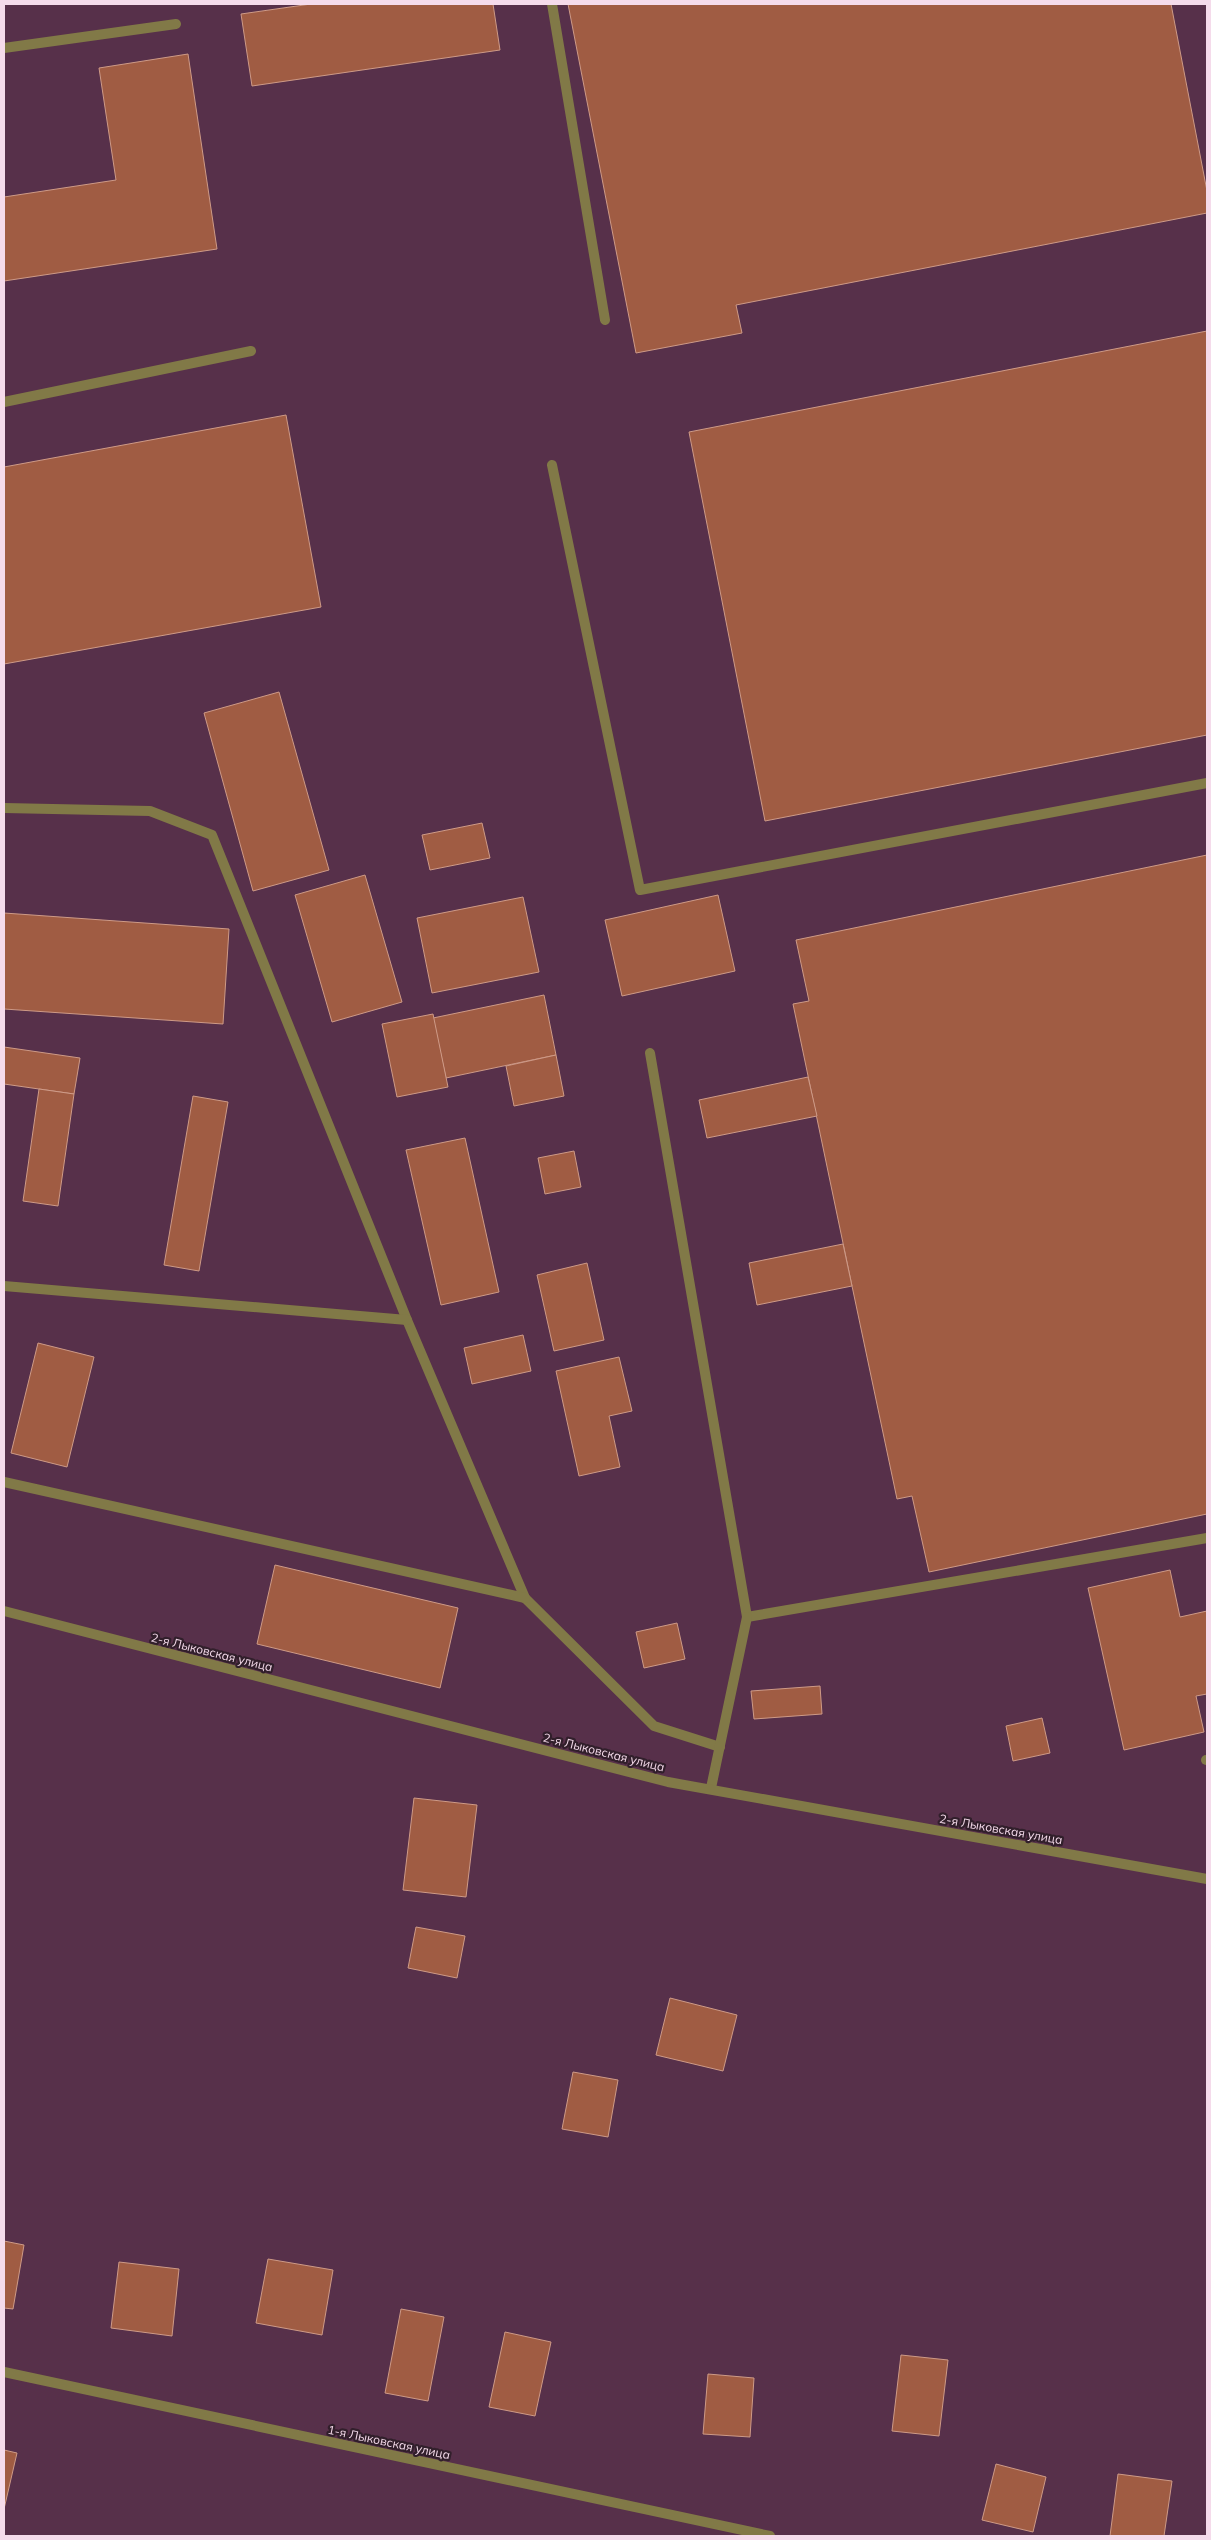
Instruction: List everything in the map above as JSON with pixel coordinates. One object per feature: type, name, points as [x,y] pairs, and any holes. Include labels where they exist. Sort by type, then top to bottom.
[{"type":"street","points":[[552,4],[605,320]]},
{"type":"street","points":[[4,48],[176,24]]},
{"type":"street","points":[[4,402],[251,351]]},
{"type":"street","points":[[552,465],[640,890],[1207,783]]},
{"type":"street","points":[[4,808],[150,811],[212,834],[407,1320],[525,1598],[654,1726],[720,1747]]},
{"type":"street","points":[[650,1053],[748,1617],[711,1788]]},
{"type":"street","points":[[4,1286],[407,1320]]},
{"type":"street","points":[[4,1482],[525,1598]]},
{"type":"street","points":[[748,1617],[1207,1538]]},
{"type":"street","name":"2-я Лыковская улица","points":[[4,1611],[668,1782],[711,1788],[1207,1879]]},
{"type":"street","name":"1-я Лыковская улица","points":[[4,2372],[770,2536]]},
{"type":"building","points":[[311,4],[493,4],[500,50],[252,86],[241,14]]},
{"type":"building","points":[[568,4],[1171,4],[1207,191],[1207,213],[736,305],[742,333],[636,353]]},
{"type":"building","points":[[188,54],[217,249],[4,281],[4,197],[116,180],[99,68]]},
{"type":"building","points":[[1207,331],[1207,735],[765,821],[689,432]]},
{"type":"building","points":[[286,415],[321,607],[4,664],[4,467]]},
{"type":"building","points":[[279,692],[329,870],[253,891],[204,713]]},
{"type":"building","points":[[482,823],[490,858],[430,870],[422,835]]},
{"type":"building","points":[[1207,855],[1207,1514],[929,1572],[912,1496],[897,1499],[852,1286],[793,1004],[809,1001],[796,940]]},
{"type":"building","points":[[365,875],[402,1002],[332,1022],[295,895]]},
{"type":"building","points":[[718,895],[735,971],[622,996],[605,920]]},
{"type":"building","points":[[523,897],[539,972],[432,993],[417,918]]},
{"type":"building","points":[[4,913],[229,929],[223,1024],[4,1009]]},
{"type":"building","points":[[544,995],[556,1055],[446,1078],[433,1018]]},
{"type":"building","points":[[433,1014],[448,1087],[397,1097],[382,1024]]},
{"type":"building","points":[[4,1047],[80,1058],[74,1094],[4,1084]]},
{"type":"building","points":[[556,1055],[564,1096],[514,1106],[506,1066]]},
{"type":"building","points":[[808,1077],[817,1116],[707,1138],[699,1100]]},
{"type":"building","points":[[39,1089],[74,1094],[58,1206],[23,1201]]},
{"type":"building","points":[[193,1096],[228,1102],[199,1271],[164,1265]]},
{"type":"building","points":[[465,1138],[499,1292],[441,1305],[406,1150]]},
{"type":"building","points":[[574,1151],[581,1187],[545,1194],[538,1158]]},
{"type":"building","points":[[843,1244],[852,1286],[757,1305],[749,1263]]},
{"type":"building","points":[[587,1263],[604,1340],[554,1351],[537,1275]]},
{"type":"building","points":[[523,1335],[531,1371],[472,1384],[464,1348]]},
{"type":"building","points":[[38,1343],[94,1357],[67,1467],[11,1453]]},
{"type":"building","points":[[619,1357],[632,1411],[609,1416],[620,1467],[579,1476],[556,1371]]},
{"type":"building","points":[[275,1565],[458,1608],[440,1688],[257,1644]]},
{"type":"building","points":[[1170,1570],[1180,1617],[1207,1611],[1207,1694],[1196,1696],[1204,1732],[1124,1750],[1088,1588]]},
{"type":"building","points":[[677,1623],[685,1659],[644,1668],[636,1632]]},
{"type":"building","points":[[820,1686],[822,1714],[754,1719],[751,1691]]},
{"type":"building","points":[[1042,1718],[1050,1753],[1013,1761],[1006,1726]]},
{"type":"building","points":[[414,1798],[477,1805],[466,1897],[403,1890]]},
{"type":"building","points":[[416,1927],[465,1936],[457,1978],[408,1968]]},
{"type":"building","points":[[670,1998],[737,2015],[723,2071],[656,2055]]},
{"type":"building","points":[[573,2072],[618,2080],[608,2137],[562,2129]]},
{"type":"building","points":[[4,2241],[24,2245],[13,2309],[4,2308]]},
{"type":"building","points":[[268,2259],[333,2270],[322,2335],[256,2323]]},
{"type":"building","points":[[119,2262],[179,2269],[172,2336],[111,2328]]},
{"type":"building","points":[[401,2309],[444,2317],[428,2401],[385,2393]]},
{"type":"building","points":[[505,2332],[551,2342],[535,2416],[489,2407]]},
{"type":"building","points":[[901,2355],[948,2360],[939,2436],[892,2431]]},
{"type":"building","points":[[708,2374],[754,2378],[750,2437],[703,2434]]},
{"type":"building","points":[[4,2450],[17,2453],[4,2509]]},
{"type":"building","points":[[996,2464],[1046,2477],[1033,2532],[982,2520]]},
{"type":"building","points":[[1118,2474],[1172,2481],[1164,2536],[1110,2536]]}]
